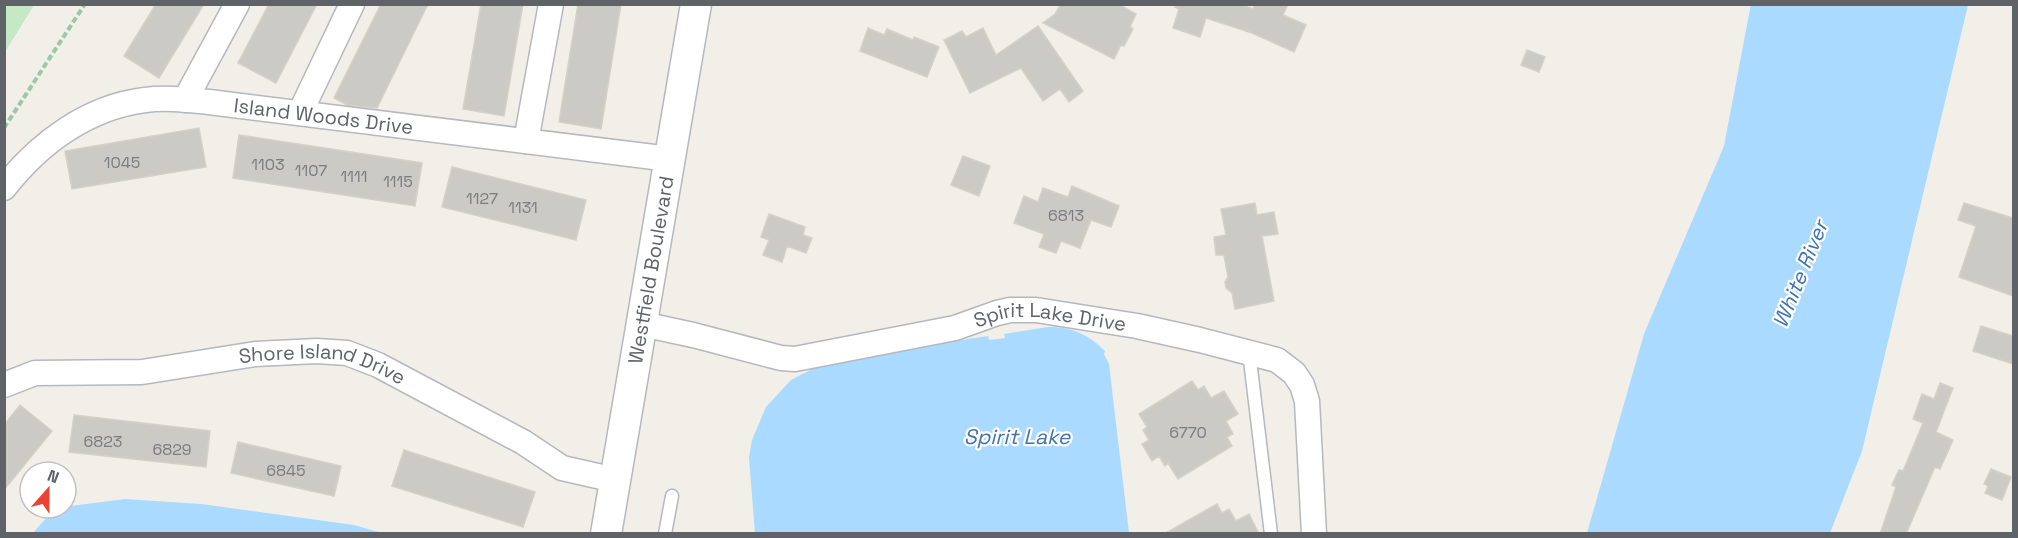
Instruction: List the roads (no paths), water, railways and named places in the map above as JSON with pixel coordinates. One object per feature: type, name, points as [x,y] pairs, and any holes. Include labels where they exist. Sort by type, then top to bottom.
[{"type":"street","points":[[185,100],[237,4]]},
{"type":"street","points":[[300,113],[352,4]]},
{"type":"street","points":[[526,141],[551,4]]},
{"type":"street","name":"Westfield Boulevard","points":[[606,534],[696,4]]},
{"type":"street","name":"Island Woods Drive","points":[[4,188],[35,154],[70,127],[94,114],[147,99],[185,100],[300,113],[670,159]]},
{"type":"street","name":"Spirit Lake Drive","points":[[642,324],[781,358],[795,358],[955,328],[997,313],[1025,309],[1137,326],[1277,360],[1286,365],[1294,374],[1304,390],[1309,411],[1314,534]]},
{"type":"street","name":"Shore Island Drive","points":[[7,377],[35,373],[142,372],[255,354],[317,351],[347,353],[378,365],[523,442],[562,468],[615,480]]},
{"type":"lane","points":[[1249,352],[1271,534]]},
{"type":"lane","points":[[665,534],[672,496]]},
{"type":"water","name":"White River","points":[[1751,4],[1968,5],[1862,451],[1830,533],[1587,533],[1644,334],[1724,146]]},
{"type":"water","name":"Spirit Lake","points":[[1048,327],[1065,328],[1079,333],[1105,351],[1104,354],[1109,364],[1129,533],[755,534],[749,457],[752,440],[766,407],[791,380],[816,367],[928,345],[988,336],[989,340],[1005,338],[1004,334]]},
{"type":"water","points":[[125,499],[201,504],[354,525],[382,533],[33,533],[44,520],[78,520],[78,505]]}]
